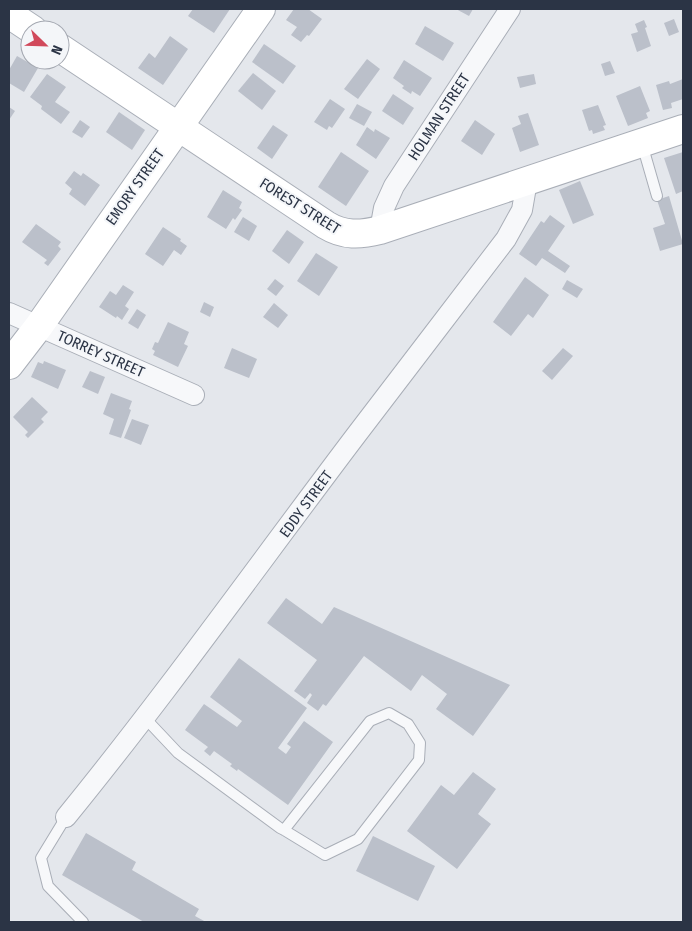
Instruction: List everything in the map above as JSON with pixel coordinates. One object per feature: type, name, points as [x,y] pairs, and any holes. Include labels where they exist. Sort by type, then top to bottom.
[{"type":"main road","name":"EMORY STREET","points":[[9,364],[39,326],[261,9]]},
{"type":"main road","points":[[9,14],[20,21]]},
{"type":"main road","name":"FOREST STREET","points":[[70,55],[331,228],[351,234],[380,230],[683,129]]},
{"type":"street","name":"HOLMAN STREET","points":[[380,230],[384,208],[394,186],[510,9]]},
{"type":"street","name":"EDDY STREET","points":[[66,817],[145,718],[245,587],[356,435],[506,239],[522,210],[527,181]]},
{"type":"street","name":"TORREY STREET","points":[[9,313],[194,396]]},
{"type":"lane","points":[[641,143],[657,196]]},
{"type":"lane","points":[[145,718],[178,753],[284,830],[325,856],[358,839],[419,760],[420,743],[408,724],[389,713],[370,721],[284,830]]},
{"type":"lane","points":[[66,817],[41,858],[48,886],[83,922]]},
{"type":"building","points":[[193,9],[230,9],[214,33],[188,16]]},
{"type":"building","points":[[294,9],[308,9],[322,19],[309,36],[307,35],[301,42],[291,35],[297,27],[286,20]]},
{"type":"building","points":[[456,9],[473,9],[469,16]]},
{"type":"building","points":[[674,19],[679,32],[669,36],[664,23]]},
{"type":"building","points":[[644,20],[651,46],[637,52],[631,34],[638,32],[635,24]]},
{"type":"building","points":[[425,26],[454,43],[443,61],[415,44]]},
{"type":"building","points":[[170,36],[188,49],[163,85],[138,68],[149,53],[155,58]]},
{"type":"building","points":[[264,44],[296,66],[283,84],[252,62]]},
{"type":"building","points":[[17,56],[20,58],[20,70],[37,70],[24,92],[9,83],[9,70]]},
{"type":"building","points":[[367,59],[380,69],[358,99],[344,89]]},
{"type":"building","points":[[404,60],[432,78],[420,96],[412,91],[411,94],[402,88],[404,86],[393,78]]},
{"type":"building","points":[[610,61],[615,73],[605,76],[601,64]]},
{"type":"building","points":[[253,73],[276,91],[262,110],[238,91]]},
{"type":"building","points":[[47,74],[66,87],[55,102],[70,112],[61,124],[41,109],[42,106],[30,97]]},
{"type":"building","points":[[534,74],[536,84],[520,88],[517,77]]},
{"type":"building","points":[[683,79],[683,99],[671,103],[672,108],[663,110],[656,85],[669,81],[670,84]]},
{"type":"building","points":[[640,86],[650,111],[646,113],[648,118],[628,126],[616,96]]},
{"type":"building","points":[[393,94],[414,108],[403,125],[382,111]]},
{"type":"building","points":[[330,99],[345,109],[332,128],[329,126],[327,130],[314,122]]},
{"type":"building","points":[[357,104],[372,112],[364,126],[349,118]]},
{"type":"building","points":[[598,105],[606,125],[603,126],[605,130],[593,134],[592,130],[589,131],[582,110]]},
{"type":"building","points":[[9,107],[15,111],[9,120]]},
{"type":"building","points":[[119,112],[145,130],[132,150],[106,132]]},
{"type":"building","points":[[528,113],[539,145],[520,152],[512,128],[521,124],[518,116]]},
{"type":"building","points":[[80,120],[90,127],[82,138],[72,132]]},
{"type":"building","points":[[475,120],[495,134],[482,155],[461,141]]},
{"type":"building","points":[[273,125],[288,135],[272,159],[257,148]]},
{"type":"building","points":[[367,127],[374,132],[375,129],[390,138],[376,159],[356,145]]},
{"type":"building","points":[[341,152],[369,171],[346,206],[318,187]]},
{"type":"building","points":[[683,152],[683,191],[676,194],[664,158]]},
{"type":"building","points":[[74,171],[81,176],[83,173],[100,185],[85,206],[69,194],[72,189],[65,183]]},
{"type":"building","points":[[580,181],[594,215],[573,224],[559,190]]},
{"type":"building","points":[[223,190],[242,202],[239,208],[242,210],[235,220],[233,218],[226,229],[207,217]]},
{"type":"building","points":[[669,196],[683,244],[660,251],[653,228],[665,224],[657,200]]},
{"type":"building","points":[[550,215],[565,226],[548,251],[570,266],[565,273],[542,258],[536,266],[519,254],[541,221],[544,223]]},
{"type":"building","points":[[243,217],[257,226],[249,241],[234,232]]},
{"type":"building","points":[[36,224],[61,242],[58,246],[61,249],[48,266],[44,263],[47,260],[22,242]]},
{"type":"building","points":[[163,227],[181,239],[180,241],[187,246],[181,255],[174,250],[163,266],[145,254]]},
{"type":"building","points":[[287,230],[304,242],[289,264],[272,251]]},
{"type":"building","points":[[316,253],[338,267],[319,296],[297,281]]},
{"type":"building","points":[[525,277],[549,295],[533,318],[528,314],[511,336],[493,322]]},
{"type":"building","points":[[275,279],[284,286],[276,296],[267,289]]},
{"type":"building","points":[[567,280],[583,289],[577,298],[562,289]]},
{"type":"building","points":[[123,285],[134,292],[125,306],[129,309],[122,320],[99,307],[110,291],[116,295]]},
{"type":"building","points":[[204,302],[214,307],[210,317],[200,312]]},
{"type":"building","points":[[274,303],[288,315],[278,328],[263,317]]},
{"type":"building","points":[[137,309],[146,315],[138,329],[128,323]]},
{"type":"building","points":[[168,322],[189,332],[184,344],[188,346],[178,367],[153,355],[155,351],[152,349],[155,342],[158,343]]},
{"type":"building","points":[[232,348],[257,359],[249,378],[224,368]]},
{"type":"building","points":[[563,348],[573,356],[552,380],[542,371]]},
{"type":"building","points":[[44,361],[66,370],[58,389],[31,377],[38,362],[43,364]]},
{"type":"building","points":[[90,371],[105,377],[98,394],[82,387]]},
{"type":"building","points":[[111,393],[132,401],[129,409],[131,410],[121,438],[109,434],[114,419],[103,414]]},
{"type":"building","points":[[32,397],[48,412],[41,419],[44,422],[28,438],[25,435],[28,432],[13,417]]},
{"type":"building","points":[[132,419],[149,425],[141,445],[124,438]]},
{"type":"building","points":[[286,598],[322,624],[334,607],[510,685],[473,736],[436,709],[447,694],[422,675],[411,691],[364,656],[326,706],[323,704],[318,711],[307,703],[312,695],[310,693],[305,699],[294,691],[317,660],[267,623]]},
{"type":"building","points":[[239,658],[307,708],[278,748],[286,754],[291,747],[287,744],[304,721],[333,742],[288,805],[238,769],[237,771],[230,766],[232,764],[214,751],[210,756],[204,751],[208,747],[185,730],[204,704],[237,727],[242,721],[210,697]]},
{"type":"building","points":[[473,772],[496,789],[478,814],[491,824],[457,869],[407,831],[441,785],[454,795]]},
{"type":"building","points":[[86,833],[136,862],[132,870],[199,909],[195,916],[206,922],[144,922],[62,875]]},
{"type":"building","points":[[373,836],[435,866],[418,901],[356,871]]}]
